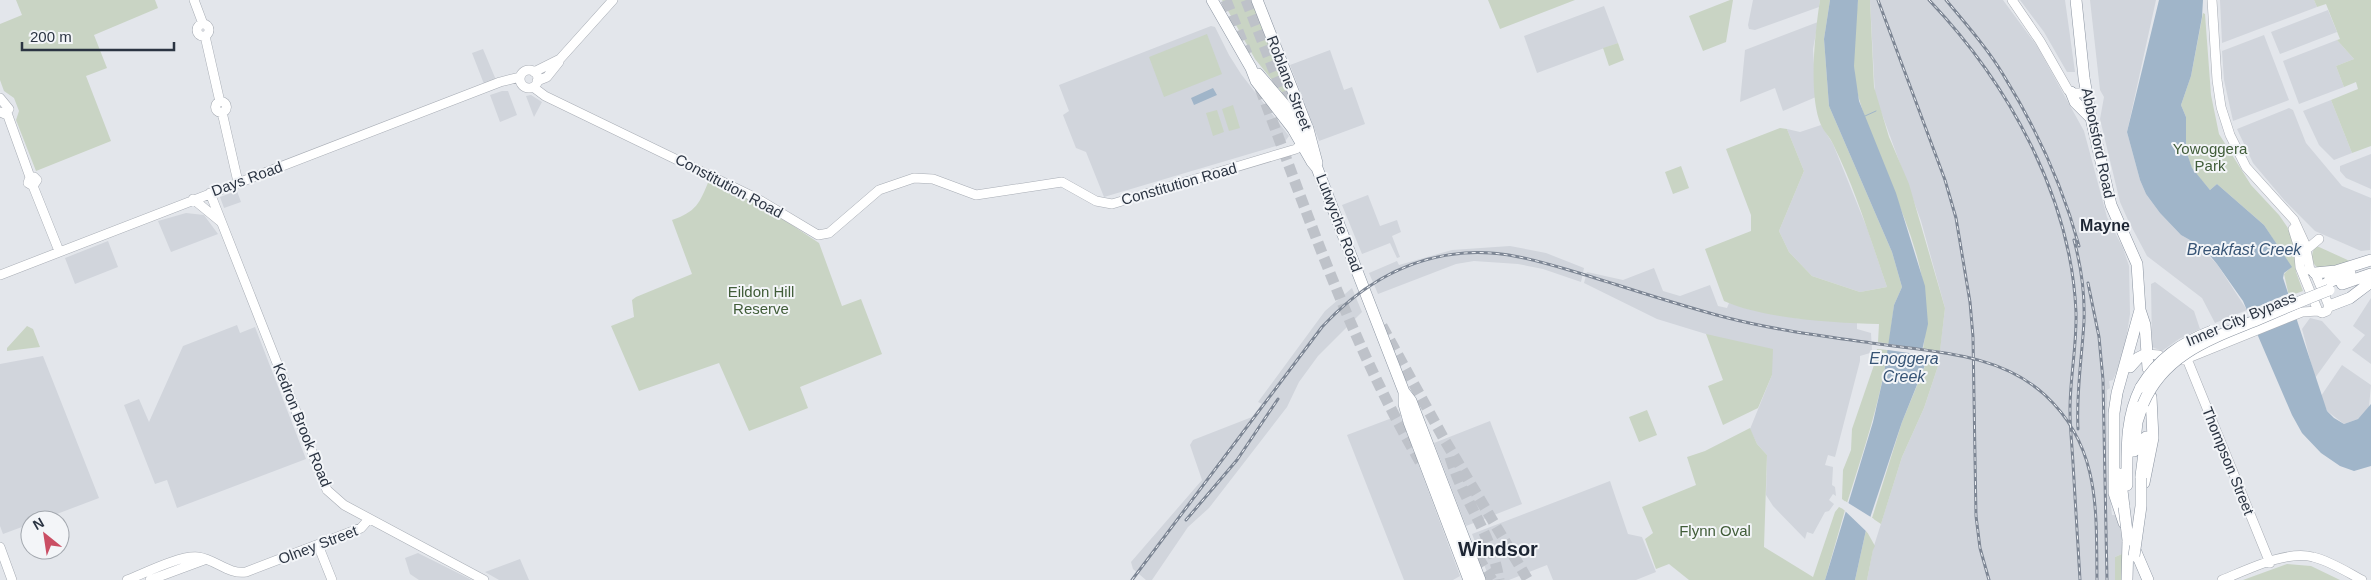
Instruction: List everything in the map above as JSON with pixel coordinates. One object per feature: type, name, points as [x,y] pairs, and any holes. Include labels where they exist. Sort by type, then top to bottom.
[{"type":"highway","name":"Lutwyche Road","points":[[1212,0],[1251,68],[1256,81],[1306,140]]},
{"type":"highway","name":"Roblane Street","points":[[1257,0],[1306,140]]},
{"type":"highway","name":"Abbotsford Road","points":[[2076,0],[2090,118],[2111,205],[2138,264],[2140,310],[2145,325],[2145,335],[2141,342],[2145,365]]},
{"type":"highway","name":"Lutwyche Road","points":[[1251,68],[1263,77],[1301,124],[1312,162],[1318,168],[1404,392],[1411,401],[1480,580]]},
{"type":"highway","points":[[2071,92],[2075,102],[2090,118]]},
{"type":"highway","points":[[2309,272],[2336,271],[2371,260]]},
{"type":"highway","name":"Inner City Bypass","points":[[2134,580],[2139,483],[2134,439],[2147,403],[2149,390],[2162,372],[2191,349],[2371,267]]},
{"type":"highway","name":"Inner City Bypass","points":[[2126,512],[2127,429],[2132,406],[2141,387],[2157,365],[2184,343],[2328,286],[2371,274]]},
{"type":"highway","points":[[2329,306],[2350,298],[2371,282]]},
{"type":"highway","name":"Abbotsford Road","points":[[2140,310],[2115,403],[2114,485],[2118,509],[2148,580]]},
{"type":"highway","points":[[2127,580],[2128,542],[2120,471],[2120,416],[2136,347],[2133,336]]},
{"type":"highway","points":[[2130,367],[2145,365]]},
{"type":"highway","name":"Lutwyche Road","points":[[1404,392],[1404,404],[1409,422],[1469,580]]},
{"type":"highway","points":[[2139,483],[2153,438],[2147,403]]},
{"type":"highway","points":[[2141,546],[2156,580]]},
{"type":"street","points":[[194,0],[203,24],[209,29],[209,33],[205,36],[220,102],[215,107],[217,111],[222,112],[238,182]]},
{"type":"street","points":[[535,81],[526,71],[520,80],[527,88],[535,81],[542,80],[551,73],[560,59],[613,0]]},
{"type":"street","points":[[2012,0],[2071,92],[2086,93]]},
{"type":"street","points":[[2212,0],[2217,80],[2226,124],[2246,167],[2294,220],[2306,250],[2313,301],[2318,311]]},
{"type":"street","name":"Days Road","points":[[0,275],[210,192],[494,86],[520,80]]},
{"type":"street","name":"Constitution Road","points":[[535,81],[554,99],[756,198],[818,235],[828,233],[879,190],[914,178],[933,178],[976,195],[1062,182],[1096,201],[1112,204],[1272,157],[1306,140]]},
{"type":"street","points":[[2,107],[59,251]]},
{"type":"street","name":"Kedron Brook Road","points":[[210,192],[324,484],[340,502],[484,580]]},
{"type":"street","points":[[193,199],[223,224]]},
{"type":"street","points":[[2274,200],[2292,228],[2298,245],[2300,267],[2309,272],[2329,306],[2329,309],[2323,313],[2318,311],[2302,312]]},
{"type":"street","points":[[2306,250],[2319,239]]},
{"type":"street","points":[[2302,312],[2313,301]]},
{"type":"street","name":"Thompson Street","points":[[2270,563],[2185,360],[2302,312]]},
{"type":"street","points":[[2145,365],[2159,355]]},
{"type":"street","name":"Olney Street","points":[[207,559],[236,572],[244,573],[361,528],[369,519]]},
{"type":"street","points":[[318,545],[332,580]]},
{"type":"street","points":[[0,547],[12,580]]},
{"type":"street","points":[[2222,580],[2290,556],[2310,556],[2362,580]]},
{"type":"street","points":[[127,580],[190,558],[207,559]]},
{"type":"street","points":[[150,580],[207,559]]},
{"type":"shaded area","points":[[1753,0],[1820,0],[1819,7],[1755,30],[1749,29],[1748,25]]},
{"type":"shaded area","points":[[1870,0],[2003,0],[2037,46],[2084,131],[2107,217],[2123,248],[2129,266],[2130,314],[2125,346],[2113,380],[2109,381],[2110,388],[2107,390],[2108,480],[2112,515],[2116,515],[2122,540],[2122,554],[2115,557],[2115,580],[1867,580],[1873,549],[1902,457],[1924,408],[1938,366],[1945,308],[1921,221],[1875,95]]},
{"type":"shaded area","points":[[2020,0],[2065,0],[2075,72],[2067,72],[2044,32]]},
{"type":"shaded area","points":[[2090,0],[2156,0],[2127,132],[2140,180],[2146,194],[2160,213],[2181,235],[2197,244],[2217,264],[2247,310],[2215,323],[2202,298],[2147,256],[2128,220],[2120,202],[2100,119],[2104,97],[2100,90]]},
{"type":"shaded area","points":[[2220,0],[2314,0],[2317,7],[2222,43]]},
{"type":"shaded area","points":[[1604,6],[1618,43],[1537,73],[1524,36]]},
{"type":"shaded area","points":[[2328,10],[2337,32],[2280,54],[2271,32]]},
{"type":"shaded area","points":[[1818,22],[1813,49],[1816,97],[1783,111],[1775,88],[1740,102],[1745,50]]},
{"type":"shaded area","points":[[1211,26],[1215,27],[1241,74],[1289,136],[1283,144],[1104,197],[1086,152],[1076,148],[1063,115],[1069,111],[1059,85]]},
{"type":"shaded area","points":[[2264,35],[2289,100],[2233,121],[2224,80],[2222,51]]},
{"type":"shaded area","points":[[2337,40],[2354,59],[2336,66],[2344,87],[2299,104],[2283,61]]},
{"type":"shaded area","points":[[483,49],[496,80],[484,84],[472,53]]},
{"type":"shaded area","points":[[1330,50],[1344,90],[1352,87],[1365,124],[1319,141],[1290,65]]},
{"type":"shaded area","points":[[508,91],[517,115],[500,122],[490,95]]},
{"type":"shaded area","points":[[531,95],[542,102],[534,117],[526,96]]},
{"type":"shaded area","points":[[2331,100],[2352,153],[2334,160],[2319,145],[2303,111]]},
{"type":"shaded area","points":[[2289,108],[2293,110],[2306,143],[2342,186],[2371,198],[2370,250],[2361,251],[2315,231],[2285,201],[2253,163],[2237,129]]},
{"type":"shaded area","points":[[1821,125],[1833,144],[1867,228],[1887,287],[1860,292],[1812,276],[1789,252],[1779,231],[1804,171],[1787,129],[1800,132]]},
{"type":"shaded area","points":[[2371,154],[2371,189],[2346,178],[2340,171],[2340,166]]},
{"type":"shaded area","points":[[237,191],[241,202],[224,208],[220,197]]},
{"type":"shaded area","points":[[1368,195],[1380,226],[1397,220],[1401,232],[1392,236],[1400,257],[1397,258],[1390,243],[1362,254],[1342,205]]},
{"type":"shaded area","points":[[186,213],[204,215],[218,234],[171,252],[158,221]]},
{"type":"shaded area","points":[[108,241],[118,267],[75,284],[65,258]]},
{"type":"shaded area","points":[[1510,246],[1546,253],[1584,268],[1581,282],[1543,269],[1518,264],[1474,261],[1456,264],[1378,294],[1369,273],[1397,261],[1399,265],[1452,250]]},
{"type":"shaded area","points":[[1654,268],[1663,291],[1680,296],[1710,285],[1718,306],[1727,308],[1729,303],[1795,318],[1857,323],[1857,329],[1871,333],[1872,350],[1870,353],[1860,356],[1835,457],[1828,455],[1825,465],[1833,467],[1832,485],[1835,487],[1836,496],[1833,494],[1829,500],[1834,504],[1829,511],[1825,512],[1813,534],[1807,532],[1805,539],[1773,506],[1766,495],[1767,455],[1757,444],[1750,429],[1772,375],[1706,334],[1657,319],[1584,283],[1587,272],[1623,280]]},
{"type":"shaded area","points":[[2155,282],[2194,311],[2200,329],[2179,339],[2162,351],[2152,347],[2151,284]]},
{"type":"shaded area","points":[[1352,288],[1362,312],[1318,356],[1299,382],[1287,407],[1209,508],[1188,527],[1152,580],[1146,580],[1133,569],[1131,562],[1202,480],[1190,445],[1193,440],[1252,417],[1262,404],[1258,402],[1325,311]]},
{"type":"shaded area","points":[[2371,298],[2371,364],[2352,350],[2365,335],[2353,326]]},
{"type":"shaded area","points":[[2310,318],[2322,321],[2341,342],[2315,378],[2302,329]]},
{"type":"shaded area","points":[[237,325],[240,333],[255,327],[306,459],[177,508],[167,480],[155,484],[124,405],[139,399],[149,422],[183,346]]},
{"type":"shaded area","points":[[43,356],[99,498],[67,510],[20,510],[20,528],[3,534],[0,526],[0,364]]},
{"type":"shaded area","points":[[2342,365],[2371,385],[2369,407],[2358,419],[2344,424],[2327,411],[2321,396]]},
{"type":"shaded area","points":[[1400,415],[1460,576],[1453,580],[1404,580],[1347,435]]},
{"type":"shaded area","points":[[1490,421],[1522,504],[1466,526],[1434,443]]},
{"type":"shaded area","points":[[1610,481],[1628,534],[1642,537],[1656,572],[1636,580],[1553,580],[1547,565],[1509,580],[1490,580],[1472,534]]},
{"type":"shaded area","points":[[418,553],[472,580],[419,580],[410,574],[405,558]]},
{"type":"shaded area","points":[[520,559],[529,580],[499,580],[485,572]]},
{"type":"green space","points":[[16,0],[155,0],[158,8],[94,35],[107,68],[86,76],[111,141],[36,171],[16,120],[19,111],[14,98],[4,91],[0,80],[0,24],[22,15]]},
{"type":"green space","points":[[1222,0],[1255,0],[1294,107],[1255,59]]},
{"type":"green space","points":[[1488,0],[1575,0],[1500,29]]},
{"type":"green space","points":[[1733,0],[1726,42],[1703,51],[1689,16]]},
{"type":"green space","points":[[1820,0],[1830,0],[1824,39],[1829,106],[1892,252],[1902,287],[1894,305],[1889,344],[1878,342],[1879,324],[1842,323],[1779,316],[1740,307],[1724,301],[1705,249],[1751,231],[1751,215],[1726,149],[1780,128],[1787,129],[1804,171],[1779,231],[1789,252],[1812,276],[1860,292],[1887,287],[1848,178],[1832,141],[1821,125],[1817,112],[1814,63]]},
{"type":"green space","points":[[1858,0],[1870,0],[1874,87],[1889,137],[1909,184],[1945,308],[1940,351],[1923,349],[1926,316],[1923,284],[1916,253],[1870,133],[1857,90],[1854,51]]},
{"type":"green space","points":[[2314,0],[2371,0],[2371,146],[2352,153],[2331,100],[2358,89],[2356,82],[2344,87],[2336,66],[2354,59],[2337,40],[2340,39],[2326,4],[2317,7]]},
{"type":"green space","name":"Yowoggera Park","points":[[2203,13],[2205,14],[2211,95],[2219,134],[2251,185],[2279,215],[2290,231],[2294,243],[2296,272],[2303,291],[2289,296],[2284,274],[2291,267],[2264,225],[2217,184],[2210,190],[2192,169],[2186,150],[2186,117],[2181,105],[2191,76]]},
{"type":"green space","points":[[1207,34],[1222,74],[1164,97],[1149,57]]},
{"type":"green space","points":[[1618,43],[1624,60],[1609,66],[1603,48]]},
{"type":"green space","points":[[1233,105],[1240,128],[1229,131],[1222,109]]},
{"type":"green space","points":[[1217,110],[1224,132],[1213,136],[1206,113]]},
{"type":"green space","points":[[1681,166],[1689,188],[1673,194],[1665,172]]},
{"type":"green space","name":"Eildon Hill Reserve","points":[[709,180],[757,202],[819,243],[842,306],[861,299],[882,354],[800,387],[808,408],[749,431],[719,363],[639,391],[611,326],[634,317],[632,300],[636,297],[692,274],[672,220],[687,214],[696,206]]},
{"type":"green space","points":[[2316,246],[2352,262],[2334,267],[2317,267],[2312,257]]},
{"type":"green space","points":[[27,326],[33,329],[40,347],[7,351],[7,348]]},
{"type":"green space","points":[[1706,334],[1773,349],[1772,375],[1758,408],[1723,425],[1708,386],[1723,380]]},
{"type":"green space","points":[[1877,349],[1888,350],[1885,370],[1847,503],[1842,499],[1843,470],[1851,450],[1852,429],[1874,365]]},
{"type":"green space","points":[[1921,355],[1939,357],[1938,366],[1924,408],[1902,457],[1881,524],[1872,518],[1902,422],[1925,366]]},
{"type":"green space","points":[[1647,410],[1657,435],[1639,442],[1629,417]]},
{"type":"green space","name":"Flynn Oval","points":[[1750,428],[1757,444],[1767,455],[1764,547],[1813,577],[1835,512],[1839,507],[1845,510],[1825,580],[1689,580],[1669,564],[1656,569],[1645,539],[1653,533],[1642,507],[1696,485],[1687,457],[1705,451]]},
{"type":"green space","points":[[1866,530],[1875,546],[1867,580],[1855,580]]},
{"type":"green space","points":[[2122,554],[2122,580],[2115,580],[2115,557]]},
{"type":"green space","points":[[2287,564],[2311,566],[2340,580],[2243,580]]},
{"type":"water","name":"Enoggera Creek","points":[[1830,0],[1858,0],[1854,66],[1859,101],[1896,193],[1925,286],[1928,324],[1921,355],[1925,365],[1902,422],[1866,530],[1855,580],[1825,580],[1873,422],[1884,374],[1894,305],[1902,287],[1892,252],[1829,106],[1824,39]]},
{"type":"water","name":"Breakfast Creek","points":[[2159,0],[2203,0],[2202,17],[2191,76],[2181,105],[2186,117],[2186,150],[2192,168],[2210,190],[2217,184],[2264,225],[2292,267],[2284,273],[2283,278],[2327,411],[2344,424],[2358,419],[2371,404],[2371,466],[2354,471],[2340,466],[2321,453],[2302,433],[2292,415],[2243,301],[2207,252],[2181,235],[2160,213],[2146,194],[2140,180],[2127,132]]},
{"type":"water","points":[[1213,88],[1217,95],[1194,105],[1191,98]]},
{"type":"pier","points":[[2290,293],[2296,309],[2251,327],[2245,312]]},
{"type":"pier","points":[[1887,343],[1926,349],[1923,355],[1886,350]]},
{"type":"pier","points":[[1845,501],[1874,519],[1868,533],[1843,509]]},
{"type":"waterway","points":[[1865,116],[1876,111]]},
{"type":"tunnel","points":[[1226,0],[1247,54]]},
{"type":"tunnel","points":[[1246,0],[1289,109]]},
{"type":"tunnel","points":[[1260,88],[1314,232],[1353,327],[1374,374],[1422,465]]},
{"type":"tunnel","points":[[1382,326],[1444,439],[1528,580]]},
{"type":"tunnel","points":[[1450,457],[1462,488],[1490,547],[1499,580]]},
{"type":"tunnel","points":[[1469,543],[1492,580]]},
{"type":"railway","points":[[1878,0],[1945,180],[1956,218],[1970,302],[1973,337],[1976,516],[1980,548],[1989,580]]},
{"type":"railway","points":[[1929,0],[1958,32],[1985,67],[2009,105],[2030,144],[2048,184],[2062,226],[2071,269],[2076,312],[2070,417],[2080,580]]},
{"type":"railway","points":[[1946,0],[1991,56],[2027,116],[2057,180],[2079,246]]},
{"type":"railway","points":[[2074,240],[2079,260],[2084,301],[2078,388],[2078,429]]},
{"type":"railway","points":[[1132,580],[1322,327],[1337,312],[1369,287],[1405,267],[1424,260],[1465,253],[1494,253],[1537,261],[1691,308],[1763,326],[1963,356],[2006,370],[2026,381],[2045,395],[2063,415],[2077,436],[2086,458],[2092,481],[2095,505],[2097,580]]},
{"type":"railway","points":[[2088,283],[2099,337],[2103,380],[2107,580]]},
{"type":"railway","points":[[1186,520],[1237,460],[1278,399]]},
{"type":"district","name":"Mayne","points":[[2105,225]]},
{"type":"district","name":"Windsor","points":[[1498,549]]}]
